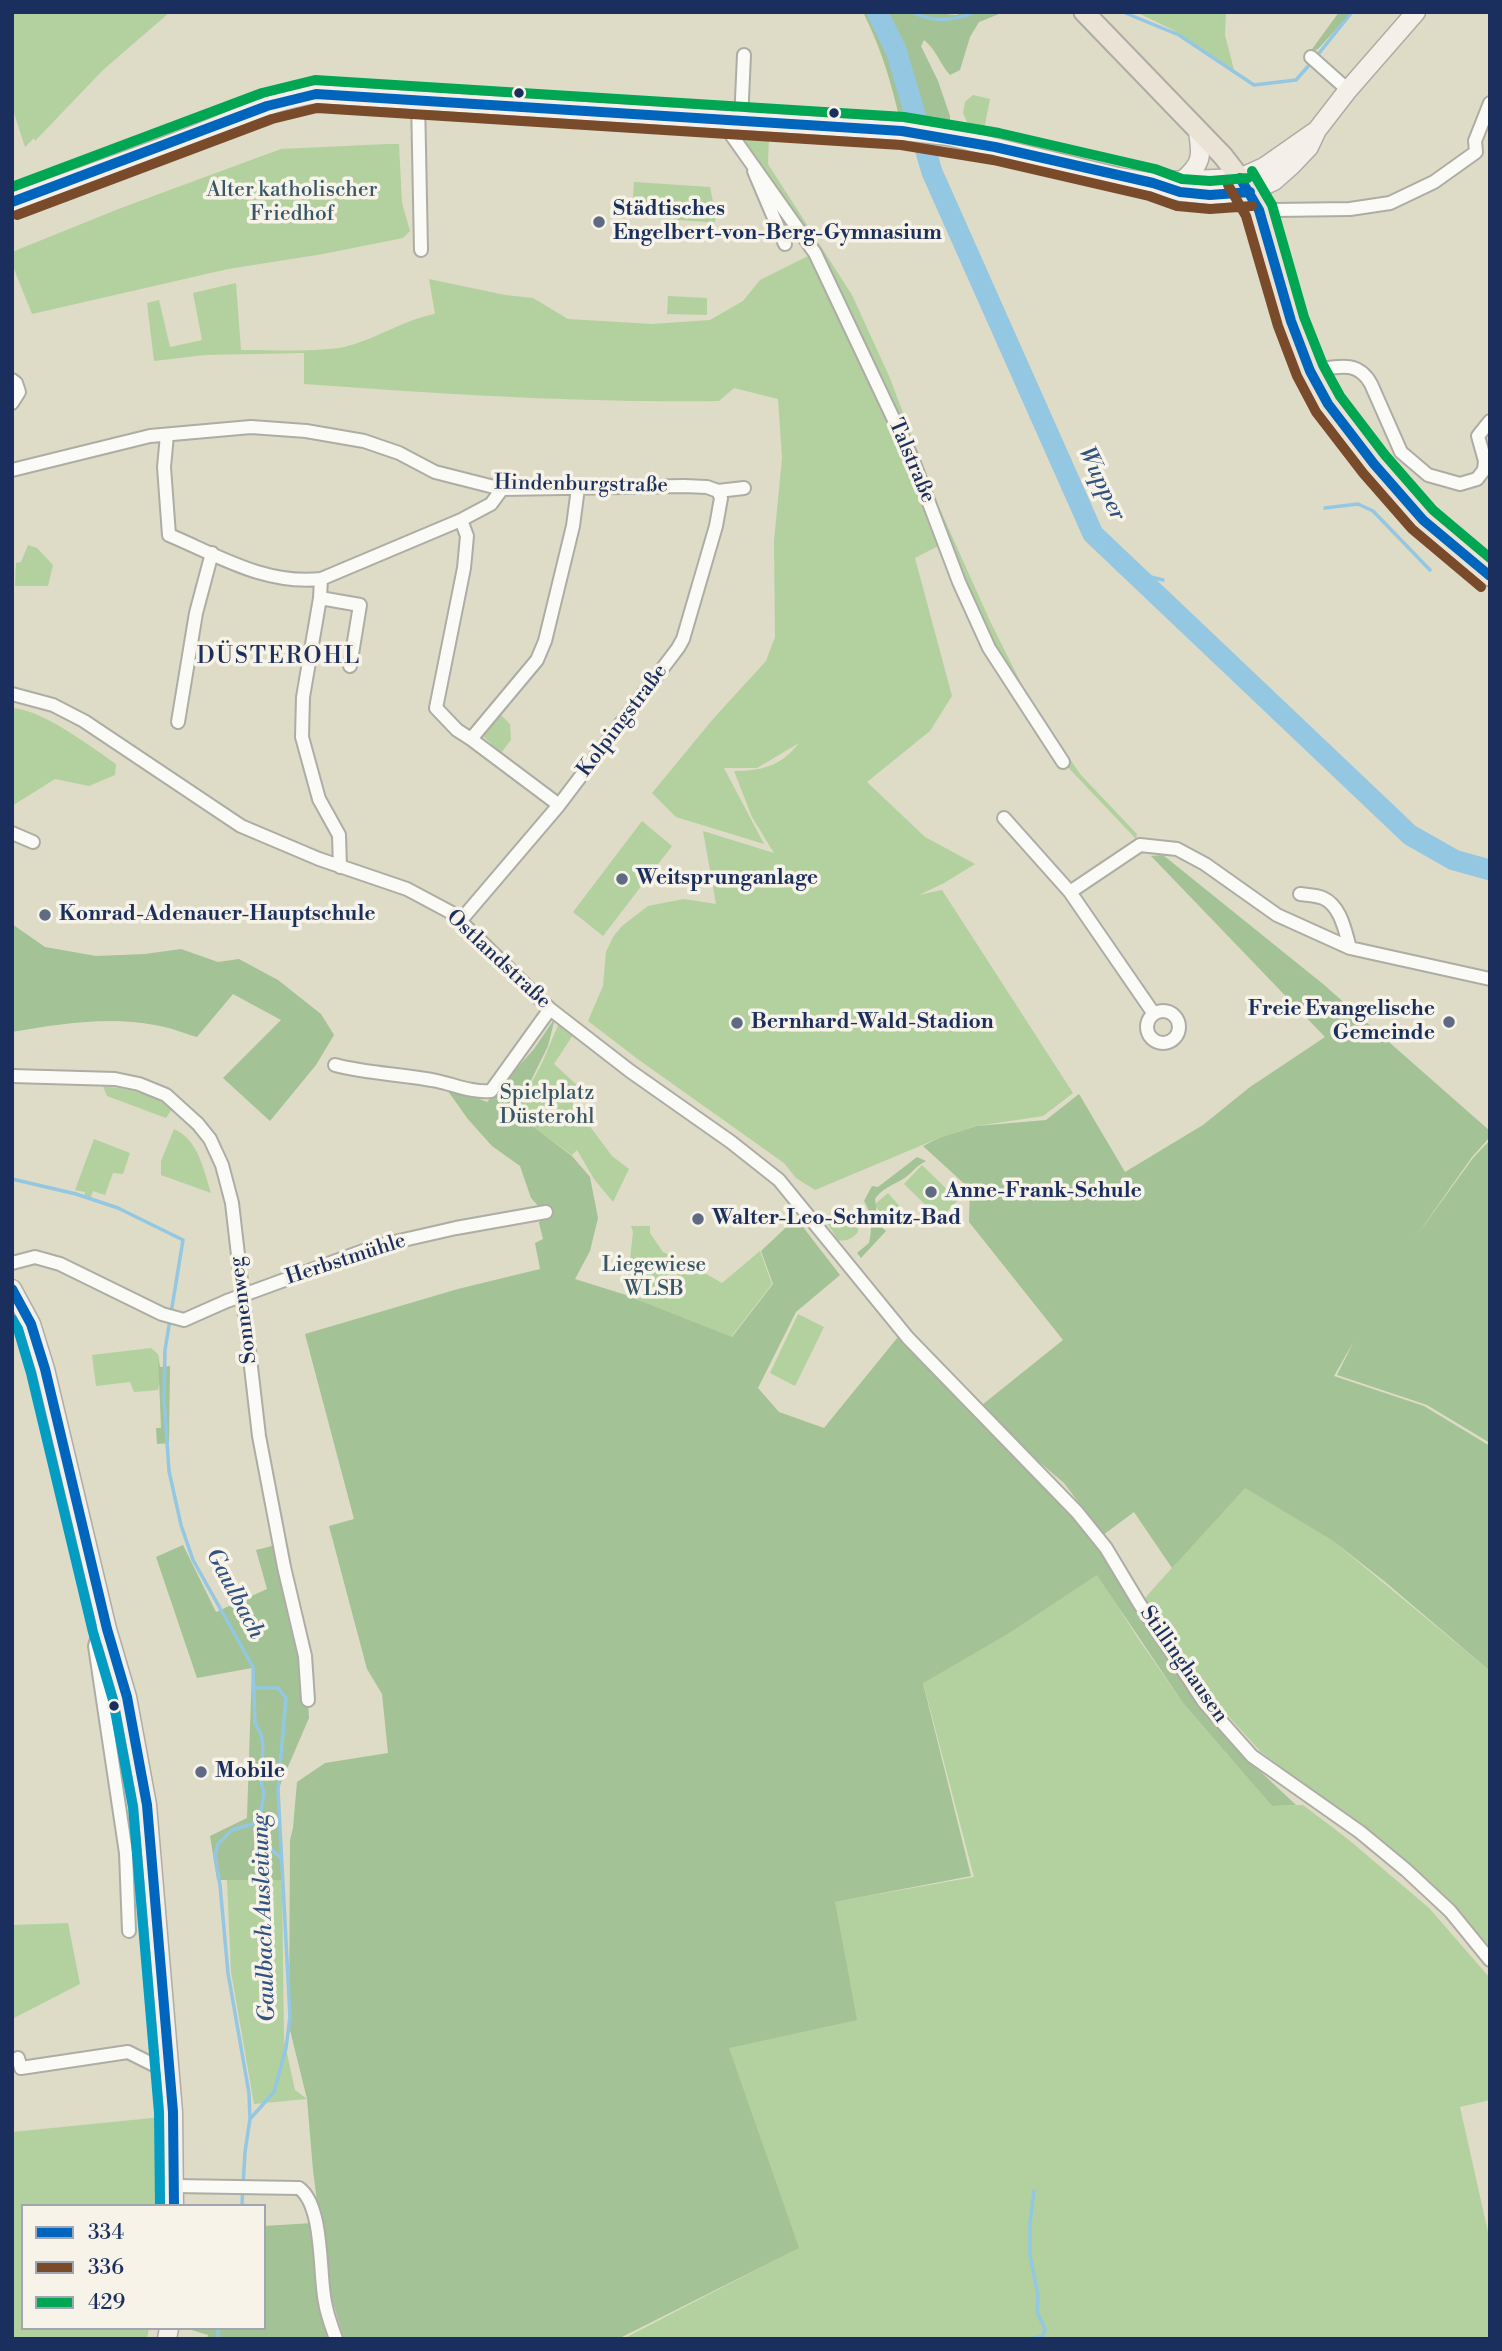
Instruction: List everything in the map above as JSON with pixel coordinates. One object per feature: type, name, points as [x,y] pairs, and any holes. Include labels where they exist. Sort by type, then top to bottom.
[{"type":"main road","points":[[1084,12],[1245,185],[1262,216],[1291,321],[1310,371],[1328,404],[1374,464],[1415,511],[1488,578]]},
{"type":"main road","points":[[1154,183],[1168,190],[1197,194],[1245,185],[1264,167],[1317,130],[1416,12]]},
{"type":"main road","points":[[12,202],[292,97],[326,94],[902,131],[954,137],[1118,177],[1154,183],[1183,180],[1245,185]]},
{"type":"main road","points":[[1183,180],[1197,166],[1200,158],[1198,132]]},
{"type":"main road","points":[[12,1289],[31,1324],[45,1369],[107,1629],[131,1713],[147,1805],[161,1990],[170,2065],[174,2204]]},
{"type":"street","points":[[735,121],[744,55]]},
{"type":"street","points":[[1315,60],[1348,90]]},
{"type":"street","points":[[418,99],[421,250]]},
{"type":"street","points":[[1476,152],[1475,141],[1490,103]]},
{"type":"street","name":"Talstraße","points":[[735,121],[730,133],[815,253],[848,319],[912,458],[959,582],[989,648],[1063,762]]},
{"type":"street","points":[[1476,152],[1489,159]]},
{"type":"street","points":[[1262,216],[1274,210],[1350,208],[1390,203],[1434,182],[1476,152]]},
{"type":"street","name":"Talstraße","points":[[751,163],[785,244]]},
{"type":"street","points":[[1310,371],[1344,365],[1364,374],[1401,452],[1428,475],[1449,481],[1460,484],[1477,479],[1484,470],[1485,461],[1478,436],[1490,421]]},
{"type":"street","points":[[12,380],[19,392],[12,403]]},
{"type":"street","name":"Hindenburgstraße","points":[[12,470],[131,440],[251,427],[306,431],[364,441],[398,453],[435,472],[502,489],[684,486],[707,487],[718,491],[744,488]]},
{"type":"street","points":[[167,435],[164,467],[169,535],[275,578],[298,582],[321,579],[461,520],[491,504],[502,489]]},
{"type":"street","points":[[471,739],[537,660],[545,641],[574,524],[578,488]]},
{"type":"street","name":"Kolpingstraße","points":[[461,920],[559,805],[684,639],[716,526],[722,498],[718,491]]},
{"type":"street","points":[[461,520],[467,536],[464,568],[436,708],[457,730],[559,805]]},
{"type":"street","points":[[178,722],[196,613],[212,553]]},
{"type":"street","points":[[321,579],[303,697],[302,737],[319,799],[340,835],[340,867]]},
{"type":"street","points":[[320,598],[360,605],[350,666]]},
{"type":"street","name":"Ostlandstraße","points":[[12,694],[53,705],[84,722],[241,826],[340,867],[407,889],[452,913],[550,1009],[779,1180],[908,1338]]},
{"type":"street","points":[[1004,818],[1070,892],[1154,1014]]},
{"type":"street","points":[[12,833],[33,842]]},
{"type":"street","points":[[1070,892],[1140,845],[1177,849],[1205,864],[1277,915],[1350,948],[1490,979]]},
{"type":"street","points":[[1300,894],[1324,898],[1335,908],[1342,920],[1350,948]]},
{"type":"street","points":[[335,1065],[377,1074],[437,1081],[482,1092],[491,1091],[550,1009]]},
{"type":"street","name":"Sonnenweg","points":[[12,1076],[127,1082],[166,1095],[185,1110],[210,1139],[222,1165],[232,1203],[259,1436],[284,1567],[305,1656],[308,1700]]},
{"type":"street","name":"Herbstmühle","points":[[12,1264],[35,1257],[60,1264],[162,1314],[184,1320],[377,1246],[456,1228],[533,1221],[546,1212]]},
{"type":"street","name":"Stillinghausen","points":[[908,1338],[1077,1512],[1106,1548],[1205,1702],[1252,1756],[1360,1832],[1406,1870],[1450,1911],[1490,1960]]},
{"type":"street","points":[[107,1629],[99,1632],[95,1646],[126,1853],[129,1931]]},
{"type":"street","points":[[18,2058],[21,2068],[128,2052],[156,2066],[170,2065]]},
{"type":"street","points":[[174,2186],[299,2188],[307,2196],[315,2219],[325,2304],[336,2339]]},
{"type":"green space","points":[[12,12],[170,12],[103,70],[35,141],[34,138],[25,147],[12,107]]},
{"type":"green space","points":[[863,12],[956,15],[966,12],[1004,12],[979,22],[970,37],[960,70],[950,75],[924,40],[921,46],[938,81],[950,116],[950,120],[943,125],[900,120],[885,65]]},
{"type":"green space","points":[[1136,12],[1226,12],[1225,35],[1234,70],[1173,30]]},
{"type":"green space","points":[[1339,12],[1352,12],[1318,49],[1310,52]]},
{"type":"green space","points":[[973,95],[990,99],[984,129],[969,126],[963,113],[965,102]]},
{"type":"green space","points":[[741,134],[769,137],[768,164],[852,295],[889,376],[939,507],[1022,685],[1017,692],[944,543],[915,558],[952,696],[930,731],[867,782],[925,837],[975,864],[919,895],[942,890],[1073,1093],[1043,1116],[977,1126],[939,1138],[815,1190],[796,1178],[784,1163],[588,1021],[603,986],[606,952],[622,926],[648,906],[684,899],[716,904],[703,831],[774,853],[752,817],[734,771],[753,770],[770,766],[785,757],[799,743],[757,768],[724,768],[764,844],[676,817],[652,793],[713,719],[766,661],[775,637],[774,541],[782,458],[778,399],[734,388],[719,401],[615,401],[304,384],[304,353],[205,355],[154,361],[147,303],[159,300],[170,347],[202,340],[193,293],[236,283],[241,350],[339,348],[435,314],[429,279],[533,298],[568,319],[652,324],[710,320],[743,301],[760,280],[818,251],[739,138]]},
{"type":"green space","name":"Alter katholischer Friedhof","points":[[399,144],[402,203],[410,231],[403,238],[228,269],[32,314],[12,264],[12,252],[121,208],[281,149]]},
{"type":"green space","points":[[634,182],[710,187],[716,217],[714,225],[707,222],[632,217]]},
{"type":"green space","points":[[668,296],[707,298],[707,315],[667,314]]},
{"type":"green space","points":[[28,545],[37,548],[53,565],[48,586],[15,586],[16,563],[21,562]]},
{"type":"green space","points":[[1032,703],[1080,774],[1137,834],[1136,839],[1063,762]]},
{"type":"green space","points":[[12,708],[38,715],[80,739],[116,764],[115,775],[89,786],[55,779],[12,806]]},
{"type":"green space","points":[[501,715],[510,724],[511,740],[501,753],[484,737],[485,732]]},
{"type":"green space","name":"Weitsprunganlage","points":[[642,821],[672,846],[603,936],[573,912]]},
{"type":"green space","points":[[1163,855],[1323,984],[1490,1131],[1490,1137],[1472,1157],[1412,1242],[1473,1158],[1490,1140],[1490,1443],[1427,1405],[1337,1375],[1354,1341],[1334,1376],[1424,1406],[1490,1446],[1490,1671],[1333,1541],[1245,1488],[1172,1568],[1134,1512],[1103,1535],[1064,1483],[977,1409],[1063,1340],[969,1222],[970,1189],[923,1146],[977,1126],[1046,1120],[1079,1094],[1125,1172],[1203,1125],[1250,1087],[1325,1037],[1151,856]]},
{"type":"green space","points":[[12,924],[45,947],[96,956],[181,949],[218,962],[239,959],[278,980],[321,1014],[334,1035],[316,1065],[270,1121],[223,1078],[281,1020],[233,994],[197,1037],[160,1026],[119,1021],[66,1024],[12,1032]]},
{"type":"green space","points":[[555,1018],[548,1046],[515,1113],[572,1156],[590,1177],[598,1218],[590,1251],[575,1279],[626,1295],[732,1337],[773,1284],[761,1251],[796,1218],[840,1275],[796,1312],[758,1388],[779,1412],[824,1428],[898,1337],[1068,1510],[1115,1572],[1191,1690],[1230,1743],[1296,1805],[1272,1806],[1183,1703],[1097,1575],[1008,1634],[923,1683],[971,1876],[835,1902],[857,2020],[729,2048],[799,2248],[618,2339],[344,2339],[327,2283],[307,2099],[289,2026],[290,1840],[297,1782],[325,1763],[388,1753],[382,1694],[367,1669],[329,1526],[354,1519],[305,1334],[458,1289],[540,1269],[535,1243],[543,1239],[539,1223],[543,1211],[531,1198],[520,1166],[492,1146],[467,1118],[443,1084],[487,1102],[534,1049]]},
{"type":"green space","name":"Spielplatz Düsterohl","points":[[559,1023],[573,1035],[554,1064],[578,1086],[571,1101],[612,1156],[629,1169],[613,1202],[594,1179],[577,1150],[572,1155],[515,1114],[542,1063]]},
{"type":"green space","points":[[103,1086],[148,1095],[172,1109],[166,1118],[107,1096]]},
{"type":"green space","points":[[174,1129],[189,1140],[194,1148],[211,1193],[161,1175],[161,1161]]},
{"type":"green space","points":[[94,1139],[130,1153],[123,1174],[113,1173],[105,1195],[93,1191],[90,1199],[84,1197],[85,1192],[75,1190]]},
{"type":"green space","points":[[917,1157],[926,1161],[875,1199],[878,1224],[886,1231],[861,1258],[857,1253],[869,1243],[870,1237],[870,1217],[864,1201],[872,1186],[878,1187]]},
{"type":"green space","name":"Anne-Frank-Schule","points":[[922,1165],[958,1200],[940,1219],[904,1184]]},
{"type":"green space","points":[[888,1193],[902,1209],[889,1221],[874,1205]]},
{"type":"green space","points":[[838,1211],[853,1213],[858,1218],[858,1232],[852,1238],[838,1240],[826,1221]]},
{"type":"green space","name":"Liegewiese WLSB","points":[[631,1226],[650,1226],[650,1233],[663,1252],[722,1283],[760,1251],[772,1284],[731,1337],[626,1295],[633,1232]]},
{"type":"green space","points":[[798,1314],[824,1327],[795,1386],[770,1373]]},
{"type":"green space","points":[[151,1348],[158,1354],[158,1390],[134,1392],[130,1382],[96,1386],[92,1355]]},
{"type":"green space","points":[[158,1354],[160,1367],[170,1366],[169,1443],[157,1444],[156,1428],[161,1428]]},
{"type":"green space","points":[[1244,1487],[1333,1541],[1490,1671],[1490,1949],[1476,1932],[1391,1852],[1260,1751],[1212,1698],[1155,1618],[1145,1598]]},
{"type":"green space","points":[[183,1545],[216,1612],[267,1589],[256,1550],[272,1546],[284,1567],[305,1656],[309,1718],[278,1790],[282,1880],[217,1880],[210,1836],[247,1818],[252,1668],[197,1678],[156,1557]]},
{"type":"green space","points":[[1098,1574],[1183,1703],[1272,1806],[1303,1805],[1349,1840],[1429,1908],[1490,1978],[1490,2100],[1460,2107],[1490,2241],[1490,2339],[623,2339],[798,2248],[728,2048],[834,1902],[974,1877],[923,1682],[1008,1634]]},
{"type":"green space","points":[[227,1880],[282,1880],[284,2040],[295,2090],[307,2099],[254,2104],[231,1972]]},
{"type":"green space","points":[[12,1919],[14,1925],[68,1923],[80,1984],[12,2019]]},
{"type":"green space","points":[[162,2117],[157,2204],[21,2204],[21,2330],[149,2330],[147,2339],[12,2339],[12,2132]]},
{"type":"green space","points":[[313,2223],[338,2339],[207,2339],[208,2335],[192,2330],[266,2330],[266,2226]]},
{"type":"waterway","name":"Wupper","points":[[877,12],[896,50],[932,172],[1093,534],[1410,835],[1454,860],[1490,870]]},
{"type":"waterway","points":[[912,12],[944,20],[975,12]]},
{"type":"waterway","points":[[1123,12],[1179,35],[1254,85],[1296,80],[1311,63]]},
{"type":"waterway","points":[[1316,57],[1352,12]]},
{"type":"waterway","points":[[1325,508],[1358,504],[1373,511],[1430,570]]},
{"type":"waterway","points":[[1134,573],[1163,580]]},
{"type":"waterway","name":"Gaulbach","points":[[12,1179],[76,1194],[118,1208],[183,1240],[165,1350],[164,1399],[169,1471],[181,1525],[193,1560],[253,1667],[255,1723],[263,1746],[261,1781],[264,1794],[259,1822],[232,1830],[218,1844],[215,1856],[228,1973],[249,2093],[250,2119]]},
{"type":"waterway","name":"Gaulbach Ausleitung","points":[[242,2204],[250,2119],[274,2092],[286,2048],[290,2017],[278,1790],[286,1698],[278,1688],[253,1688]]},
{"type":"waterway","points":[[259,1822],[271,1849],[281,1858]]},
{"type":"waterway","points":[[1030,2339],[1043,2336],[1045,2329],[1037,2312],[1038,2296],[1030,2255],[1034,2191]]},
{"type":"waterway","name":"Gaulbach Ausleitung","points":[[218,2330],[218,2339]]},
{"type":"transit line","name":"429","points":[[12,187],[262,93],[315,80],[904,117],[999,133],[1155,169],[1182,179],[1210,181],[1248,178]]},
{"type":"transit line","name":"334","points":[[12,202],[267,106],[316,94],[902,131],[995,147],[1153,183],[1180,192],[1210,195],[1250,192]]},
{"type":"transit line","name":"336","points":[[17,215],[272,119],[317,108],[901,145],[993,160],[1149,196],[1177,206],[1210,209],[1252,206]]},
{"type":"transit line","name":"429","points":[[1252,171],[1272,205],[1304,317],[1323,365],[1340,396],[1385,455],[1433,510],[1490,558]]},
{"type":"transit line","name":"334","points":[[1240,178],[1259,210],[1291,321],[1310,371],[1328,404],[1374,464],[1423,520],[1490,576]]},
{"type":"transit line","name":"336","points":[[1228,185],[1246,216],[1278,326],[1297,376],[1316,412],[1363,473],[1412,529],[1481,587]]},
{"type":"transit line","name":"334","points":[[12,1289],[31,1324],[45,1369],[107,1629],[127,1697],[147,1805],[173,2112],[174,2204]]},
{"type":"transit line","points":[[12,1319],[18,1329],[31,1373],[93,1632],[113,1700],[133,1807],[159,2113],[160,2204]]},
{"type":"place","name":"Städtisches Engelbert-von-Berg-Gymnasium","points":[[599,222]]},
{"type":"place","name":"Weitsprunganlage","points":[[622,879]]},
{"type":"place","name":"Konrad-Adenauer-Hauptschule","points":[[45,915]]},
{"type":"place","name":"Freie Evangelische Gemeinde","points":[[1449,1022]]},
{"type":"place","name":"Bernhard-Wald-Stadion","points":[[737,1023]]},
{"type":"place","name":"Anne-Frank-Schule","points":[[931,1192]]},
{"type":"place","name":"Walter-Leo-Schmitz-Bad","points":[[698,1219]]},
{"type":"place","name":"Mobile","points":[[201,1772]]},
{"type":"district","name":"DÜSTEROHL","points":[[279,657]]}]
